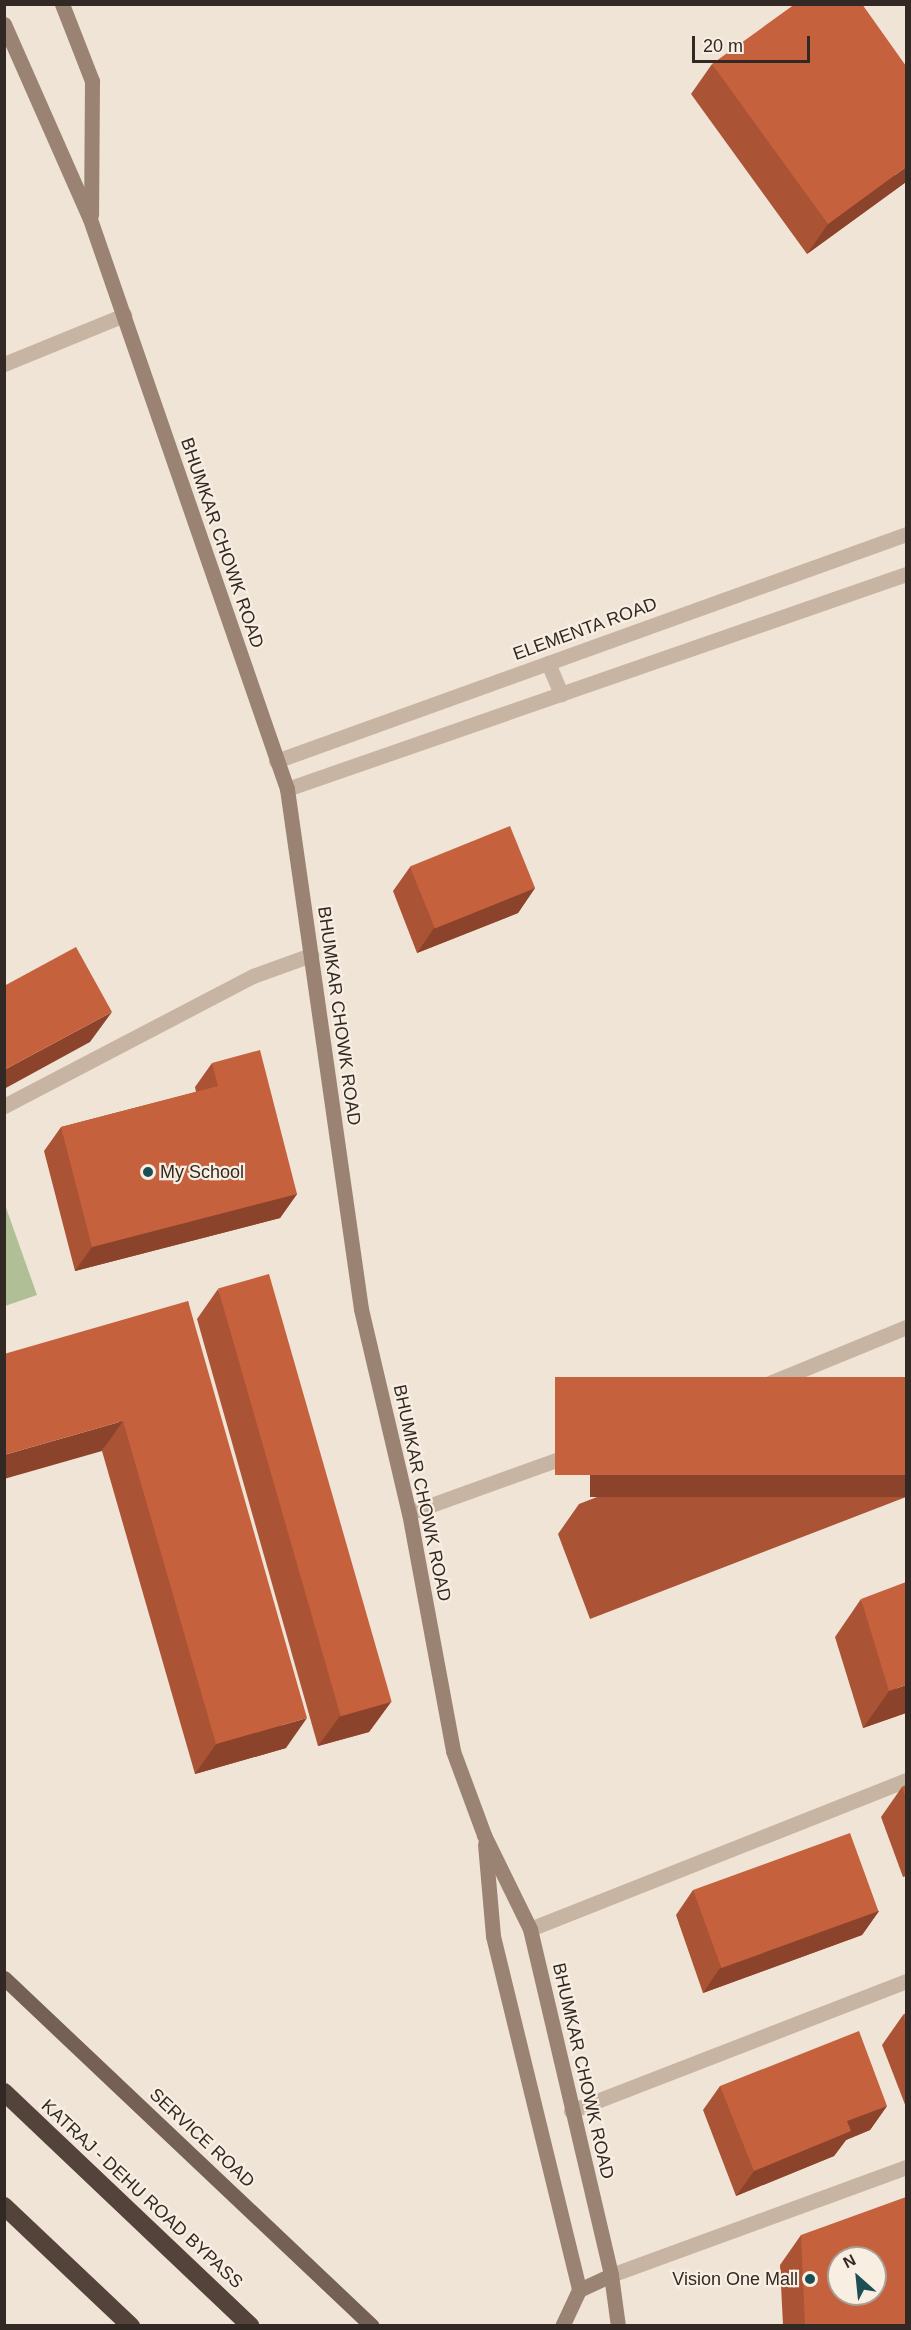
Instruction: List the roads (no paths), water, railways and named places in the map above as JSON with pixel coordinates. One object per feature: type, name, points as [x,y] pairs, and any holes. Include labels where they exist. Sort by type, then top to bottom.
[{"type":"highway","name":"KATRAJ - DEHU ROAD BYPASS","points":[[4,2092],[252,2325]]},
{"type":"highway","points":[[4,2206],[131,2325]]},
{"type":"main road","name":"SERVICE ROAD","points":[[4,1978],[372,2325]]},
{"type":"street","name":"BHUMKAR CHOWK ROAD","points":[[62,4],[92,81],[90,219]]},
{"type":"street","name":"BHUMKAR CHOWK ROAD","points":[[4,24],[90,219],[287,789],[361,1309],[410,1512],[453,1751],[484,1835],[530,1929],[611,2275],[618,2325]]},
{"type":"street","points":[[4,364],[124,315]]},
{"type":"street","name":"ELEMENTA ROAD","points":[[276,760],[906,534]]},
{"type":"street","points":[[287,789],[906,574]]},
{"type":"street","points":[[548,663],[561,694]]},
{"type":"street","points":[[4,1106],[254,976],[311,955]]},
{"type":"street","points":[[410,1512],[772,1382],[906,1328]]},
{"type":"street","points":[[530,1929],[906,1780]]},
{"type":"street","name":"BHUMKAR CHOWK ROAD","points":[[484,1835],[493,1936],[579,2290]]},
{"type":"street","points":[[571,2111],[906,1981]]},
{"type":"street","points":[[561,2325],[579,2290],[611,2275],[906,2167]]},
{"type":"place","name":"My School","points":[[148,1172]]},
{"type":"place","name":"Vision One Mall","points":[[810,2279]]}]
